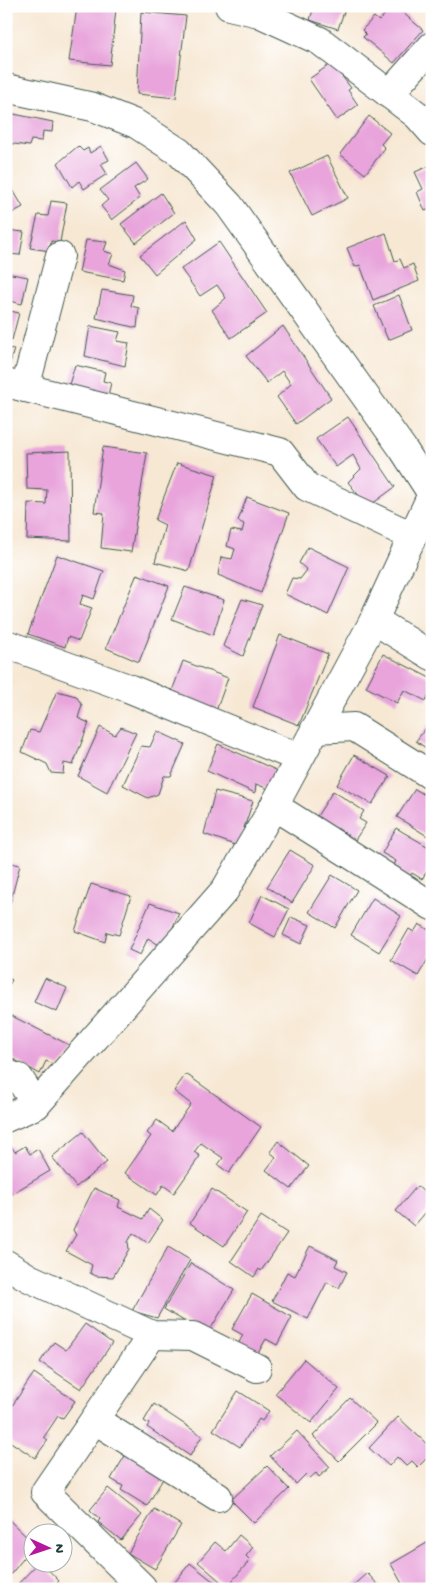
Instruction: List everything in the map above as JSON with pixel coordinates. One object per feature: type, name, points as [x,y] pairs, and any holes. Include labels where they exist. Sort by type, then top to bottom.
[{"type":"street","points":[[229,6],[258,13],[320,41],[417,115],[432,132]]},
{"type":"street","points":[[389,94],[432,46]]},
{"type":"street","points":[[6,88],[93,107],[136,124],[179,152],[229,205],[403,449],[432,494],[374,620],[274,806],[224,890],[36,1106],[6,1118]]},
{"type":"street","points":[[60,256],[16,385],[280,452],[307,487],[412,536]]},
{"type":"street","points":[[374,620],[432,656]]},
{"type":"street","points":[[6,644],[128,688],[300,758]]},
{"type":"street","points":[[315,729],[354,727],[432,776]]},
{"type":"street","points":[[274,806],[432,906]]},
{"type":"street","points":[[6,1074],[19,1078],[36,1106]]},
{"type":"street","points":[[6,1264],[29,1278],[152,1335],[193,1336],[257,1368]]},
{"type":"street","points":[[142,1587],[45,1492],[152,1335]]},
{"type":"street","points":[[95,1420],[218,1497]]},
{"type":"building","points":[[314,6],[346,6],[338,29],[310,20]]},
{"type":"building","points":[[392,6],[395,6],[423,30],[394,63],[363,37],[366,34],[362,30],[374,17],[379,21]]},
{"type":"building","points":[[77,7],[116,9],[110,65],[69,61]]},
{"type":"building","points":[[141,12],[186,16],[176,98],[137,94]]},
{"type":"building","points":[[332,63],[351,88],[348,90],[358,105],[337,120],[309,79]]},
{"type":"building","points":[[9,113],[53,122],[52,132],[43,131],[42,141],[31,140],[29,146],[7,143]]},
{"type":"building","points":[[369,116],[390,133],[381,144],[385,148],[365,174],[340,154]]},
{"type":"building","points":[[78,146],[83,151],[88,148],[90,153],[101,146],[109,160],[101,164],[107,174],[84,189],[79,181],[72,187],[58,163]]},
{"type":"building","points":[[327,156],[348,198],[312,216],[290,173]]},
{"type":"building","points":[[136,163],[148,179],[134,188],[140,198],[112,220],[101,206],[108,200],[100,190]]},
{"type":"building","points":[[432,165],[432,208],[425,211],[417,192],[423,189],[415,172]]},
{"type":"building","points":[[6,178],[23,207],[6,216]]},
{"type":"building","points":[[161,193],[174,213],[136,243],[121,224]]},
{"type":"building","points":[[51,201],[67,203],[60,242],[51,241],[50,251],[30,248],[38,215],[48,216]]},
{"type":"building","points":[[186,220],[197,239],[155,274],[140,255]]},
{"type":"building","points":[[6,230],[24,232],[20,255],[6,254]]},
{"type":"building","points":[[386,233],[395,261],[400,259],[404,268],[413,264],[419,281],[373,300],[360,265],[355,267],[347,248]]},
{"type":"building","points":[[86,240],[107,242],[104,251],[113,254],[109,264],[125,270],[123,280],[79,272]]},
{"type":"building","points":[[219,242],[267,313],[231,338],[212,310],[226,298],[217,285],[200,296],[181,269]]},
{"type":"building","points":[[6,273],[28,277],[22,304],[6,300]]},
{"type":"building","points":[[102,290],[133,295],[131,306],[139,308],[137,328],[96,318]]},
{"type":"building","points":[[399,295],[412,330],[388,340],[374,306]]},
{"type":"building","points":[[6,310],[19,313],[12,340],[6,339]]},
{"type":"building","points":[[90,326],[120,332],[117,341],[129,343],[125,366],[85,356]]},
{"type":"building","points":[[283,326],[331,398],[296,424],[277,397],[291,384],[282,371],[267,383],[246,356]]},
{"type":"building","points":[[6,348],[14,349],[9,367],[6,367]]},
{"type":"building","points":[[75,365],[105,372],[103,381],[111,383],[107,399],[67,391]]},
{"type":"building","points":[[348,417],[395,487],[368,507],[348,482],[361,469],[353,455],[336,467],[316,439]]},
{"type":"building","points":[[103,447],[147,453],[131,552],[101,548],[104,513],[94,512]]},
{"type":"building","points":[[70,451],[71,541],[27,539],[28,503],[46,504],[47,490],[27,489],[26,453]]},
{"type":"building","points":[[177,463],[217,475],[189,571],[155,562],[165,525],[155,520]]},
{"type":"building","points":[[247,497],[289,513],[261,593],[218,575],[221,557],[232,559],[235,549],[227,546],[231,530],[242,532],[244,524],[238,521]]},
{"type":"building","points":[[308,547],[349,567],[328,615],[285,594],[292,578],[300,579],[307,570],[299,563]]},
{"type":"building","points":[[57,555],[104,571],[94,599],[83,595],[80,604],[92,608],[79,641],[68,637],[65,647],[28,634]]},
{"type":"building","points":[[137,574],[169,586],[139,662],[106,648]]},
{"type":"building","points":[[185,587],[224,600],[213,635],[172,619]]},
{"type":"building","points":[[242,599],[262,605],[243,656],[223,646]]},
{"type":"building","points":[[280,635],[328,654],[299,725],[253,707]]},
{"type":"building","points":[[383,654],[432,679],[432,689],[426,701],[404,690],[397,703],[366,687]]},
{"type":"building","points":[[183,661],[228,678],[216,711],[171,694]]},
{"type":"building","points":[[57,691],[76,696],[82,705],[78,718],[89,723],[73,765],[64,763],[63,774],[51,773],[47,764],[22,752],[30,730],[39,732]]},
{"type":"building","points":[[431,721],[432,763],[425,758],[430,751],[416,741]]},
{"type":"building","points":[[100,727],[115,735],[121,727],[136,733],[107,792],[78,776]]},
{"type":"building","points":[[157,731],[185,744],[171,776],[164,776],[158,794],[148,798],[123,785],[141,746],[150,747]]},
{"type":"building","points":[[218,744],[278,771],[271,790],[256,784],[255,793],[207,771]]},
{"type":"building","points":[[354,755],[390,776],[372,804],[337,785]]},
{"type":"building","points":[[415,789],[432,799],[432,839],[397,817]]},
{"type":"building","points":[[215,791],[253,801],[238,846],[204,834]]},
{"type":"building","points":[[333,791],[364,811],[359,819],[366,823],[355,840],[337,828],[334,834],[314,821]]},
{"type":"building","points":[[396,828],[432,849],[432,863],[422,879],[412,873],[409,878],[393,868],[396,861],[382,853]]},
{"type":"building","points":[[290,850],[315,865],[292,903],[267,887]]},
{"type":"building","points":[[6,862],[20,865],[7,915],[6,915]]},
{"type":"building","points":[[332,875],[357,890],[335,928],[309,912]]},
{"type":"building","points":[[91,884],[131,896],[119,935],[107,932],[105,942],[75,931]]},
{"type":"building","points":[[262,895],[289,909],[275,937],[249,923]]},
{"type":"building","points":[[373,898],[401,916],[379,952],[351,935]]},
{"type":"building","points":[[150,903],[179,913],[164,948],[148,938],[140,955],[129,950]]},
{"type":"building","points":[[291,917],[310,925],[301,944],[283,935]]},
{"type":"building","points":[[419,924],[432,932],[432,952],[418,976],[391,960],[409,929],[414,932]]},
{"type":"building","points":[[6,977],[12,980],[6,990]]},
{"type":"building","points":[[45,978],[67,988],[57,1012],[34,1002]]},
{"type":"building","points":[[12,1016],[75,1048],[60,1067],[46,1061],[40,1074],[6,1055],[6,1026]]},
{"type":"building","points":[[186,1074],[261,1127],[229,1173],[218,1165],[223,1158],[201,1143],[194,1152],[200,1156],[174,1193],[163,1185],[157,1195],[125,1173],[151,1136],[147,1133],[157,1120],[172,1131],[191,1104],[174,1091]]},
{"type":"building","points":[[83,1132],[107,1162],[76,1187],[52,1157]]},
{"type":"building","points":[[278,1141],[309,1166],[291,1189],[266,1170],[276,1157],[270,1152]]},
{"type":"building","points":[[11,1146],[15,1152],[25,1146],[30,1154],[38,1149],[50,1171],[6,1197],[6,1149]]},
{"type":"building","points":[[417,1186],[432,1199],[432,1205],[414,1226],[396,1211]]},
{"type":"building","points":[[94,1188],[120,1200],[118,1207],[143,1219],[149,1209],[163,1220],[148,1243],[133,1233],[128,1242],[129,1249],[113,1277],[96,1276],[90,1273],[92,1265],[66,1251],[76,1235],[73,1230]]},
{"type":"building","points":[[212,1189],[247,1212],[224,1246],[190,1223]]},
{"type":"building","points":[[261,1216],[287,1233],[261,1271],[259,1269],[254,1277],[231,1261]]},
{"type":"building","points":[[310,1246],[338,1260],[335,1266],[347,1272],[339,1288],[327,1282],[308,1319],[272,1301],[287,1272],[295,1276]]},
{"type":"building","points":[[168,1247],[190,1260],[157,1318],[132,1311]]},
{"type":"building","points":[[191,1263],[234,1290],[207,1335],[164,1309]]},
{"type":"building","points":[[252,1294],[292,1317],[277,1345],[266,1339],[257,1355],[238,1344],[243,1335],[232,1329]]},
{"type":"building","points":[[85,1324],[112,1343],[81,1389],[40,1362],[54,1342],[66,1350]]},
{"type":"building","points":[[304,1359],[339,1389],[311,1423],[275,1394]]},
{"type":"building","points":[[34,1373],[75,1401],[63,1418],[58,1416],[44,1437],[48,1440],[35,1458],[6,1439],[6,1415]]},
{"type":"building","points":[[238,1391],[269,1411],[262,1421],[259,1419],[240,1447],[213,1430]]},
{"type":"building","points":[[350,1398],[377,1423],[339,1461],[313,1436]]},
{"type":"building","points":[[154,1404],[202,1436],[190,1456],[147,1427],[149,1424],[144,1421]]},
{"type":"building","points":[[398,1417],[432,1449],[432,1453],[418,1467],[412,1461],[406,1466],[397,1457],[389,1466],[369,1448]]},
{"type":"building","points":[[297,1431],[330,1467],[319,1477],[316,1473],[310,1478],[306,1474],[296,1484],[270,1456]]},
{"type":"building","points":[[126,1454],[164,1477],[147,1506],[121,1490],[123,1486],[111,1479]]},
{"type":"building","points":[[267,1466],[289,1489],[254,1523],[231,1500]]},
{"type":"building","points":[[108,1488],[142,1515],[121,1540],[98,1522],[100,1519],[90,1510]]},
{"type":"building","points":[[154,1509],[181,1525],[155,1569],[128,1553]]},
{"type":"building","points":[[8,1519],[22,1532],[22,1560],[6,1580],[6,1521]]},
{"type":"building","points":[[239,1535],[253,1547],[246,1556],[250,1560],[227,1587],[198,1562],[215,1542],[226,1551]]},
{"type":"building","points":[[432,1540],[432,1589],[405,1589],[391,1564]]},
{"type":"building","points":[[190,1563],[223,1589],[173,1589],[171,1587]]},
{"type":"building","points":[[29,1572],[50,1572],[59,1581],[52,1589],[13,1589]]},
{"type":"building","points":[[367,1573],[382,1589],[349,1589]]}]
